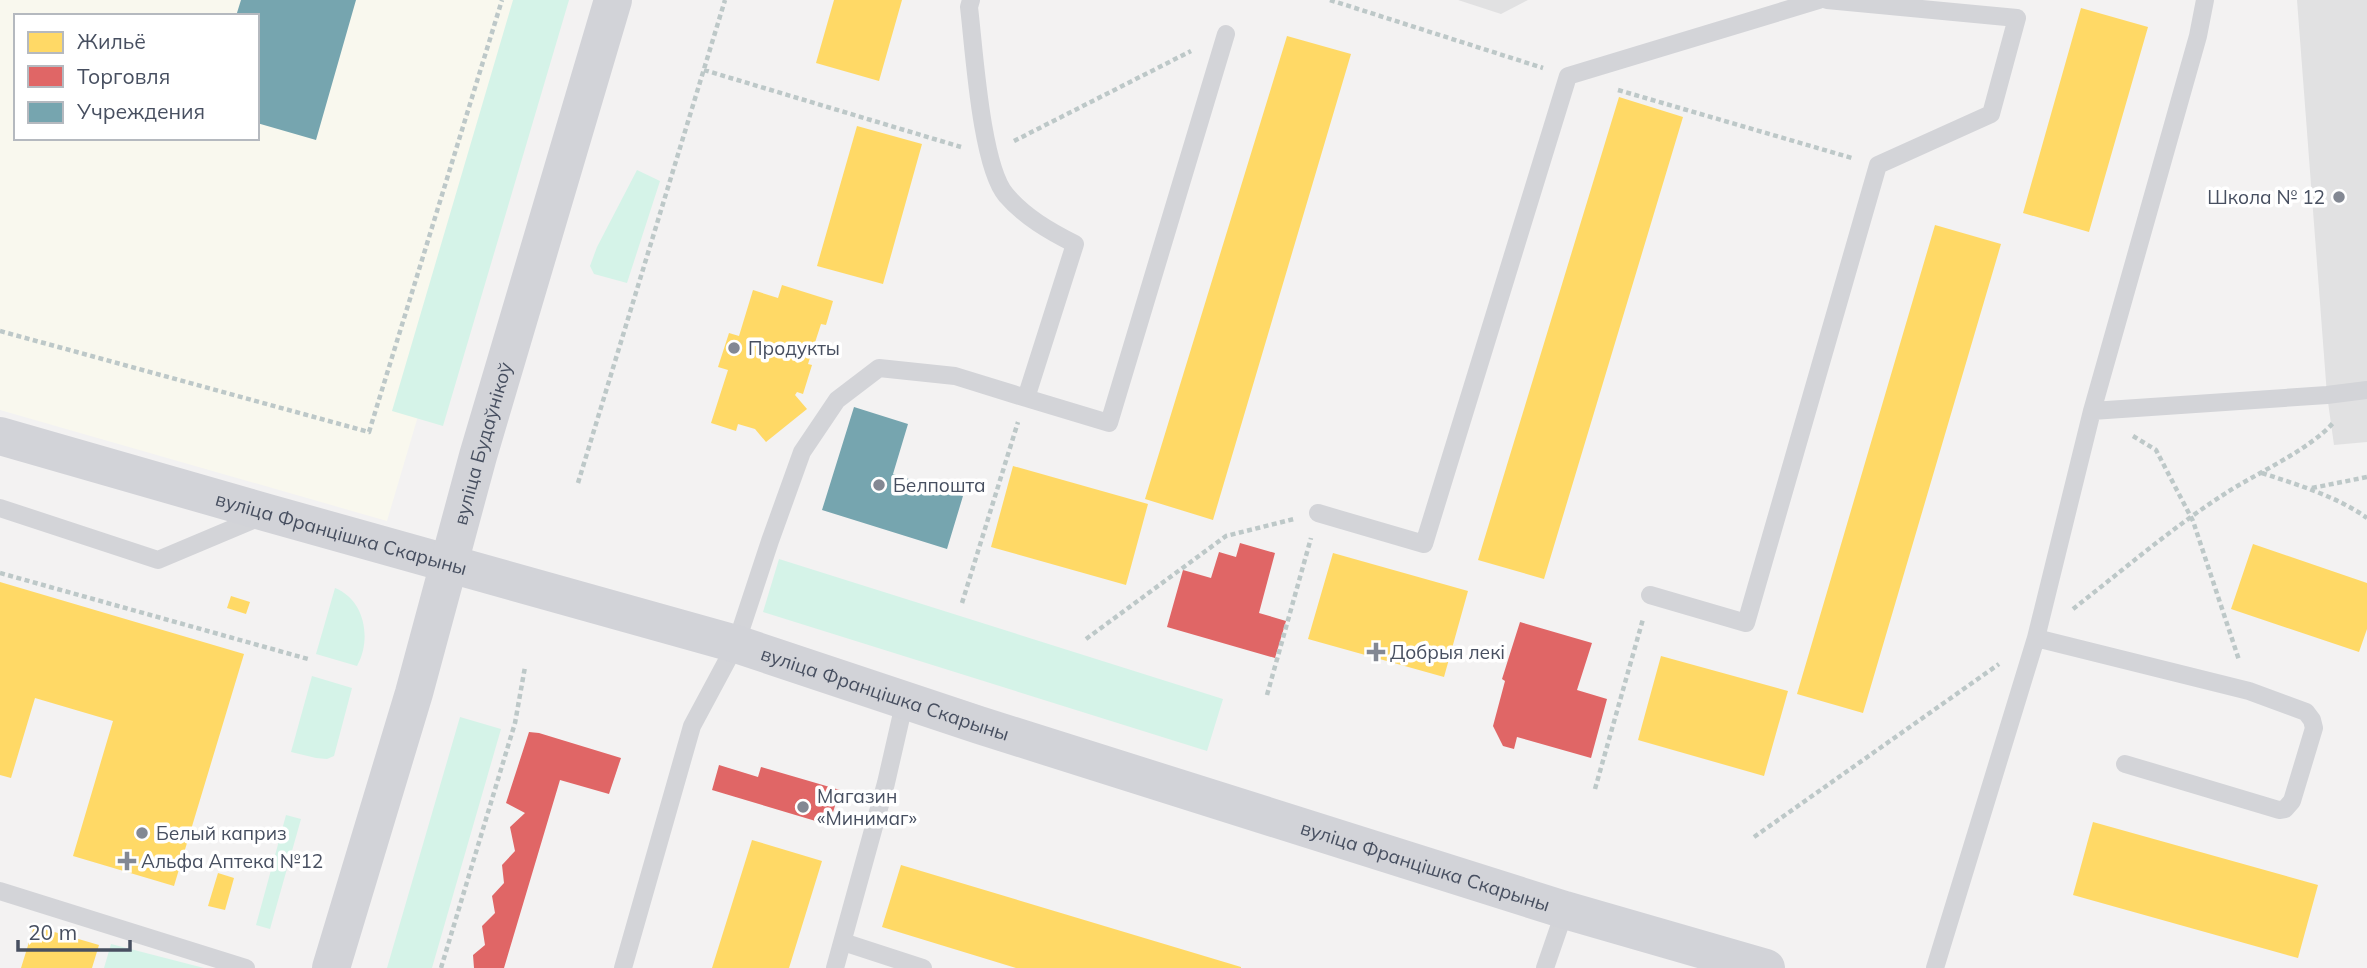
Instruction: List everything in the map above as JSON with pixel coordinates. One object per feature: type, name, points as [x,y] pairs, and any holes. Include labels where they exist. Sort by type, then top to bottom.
[{"type":"main road","name":"вуліца Будаўнікоў","points":[[331,968],[410,705],[478,456],[613,0]]},
{"type":"main road","name":"вуліца Францішка Скарыны","points":[[0,436],[736,644],[1565,910],[1766,968]]},
{"type":"lane","points":[[971,0],[969,7],[988,155],[1004,193],[1042,228],[1075,244],[1026,398]]},
{"type":"lane","points":[[1318,513],[1424,544],[1568,76],[1819,0]]},
{"type":"lane","points":[[1650,595],[1746,623],[1878,165],[1991,114],[2017,18],[1828,0]]},
{"type":"lane","points":[[1935,968],[2036,638],[2092,411],[2194,50],[2205,0]]},
{"type":"lane","points":[[623,968],[691,726],[736,644],[769,541],[802,452],[837,400],[879,368],[955,376],[1109,423],[1226,33]]},
{"type":"lane","points":[[2092,411],[2362,390]]},
{"type":"lane","points":[[0,508],[158,560],[268,513]]},
{"type":"lane","points":[[2036,638],[2249,691],[2306,712],[2314,728],[2292,801],[2285,809],[2279,810],[2125,764]]},
{"type":"lane","points":[[835,968],[886,783],[905,700]]},
{"type":"lane","points":[[0,891],[246,968]]},
{"type":"lane","points":[[1545,968],[1565,910]]},
{"type":"lane","points":[[843,942],[923,968]]},
{"type":"path","points":[[0,331],[369,432],[502,0]]},
{"type":"path","points":[[578,483],[725,0]]},
{"type":"path","points":[[1754,837],[2036,638],[2191,517],[2331,426],[2362,390]]},
{"type":"path","points":[[962,603],[1026,398]]},
{"type":"path","points":[[2092,411],[2156,450],[2191,517],[2249,691]]},
{"type":"path","points":[[2262,472],[2311,489],[2367,518]]},
{"type":"path","points":[[2311,489],[2367,477]]},
{"type":"path","points":[[1086,639],[1226,536],[1318,513],[1267,695]]},
{"type":"path","points":[[0,573],[308,660]]},
{"type":"path","points":[[1595,789],[1650,595]]},
{"type":"path","points":[[441,968],[515,723],[525,667]]},
{"type":"shaded area","points":[[0,0],[541,0],[387,521],[0,410]]},
{"type":"shaded area","points":[[1458,0],[1528,0],[1501,14]]},
{"type":"shaded area","name":"Школа № 12","points":[[2297,0],[2367,0],[2367,442],[2334,445],[2327,395]]},
{"type":"green space","points":[[513,0],[569,0],[443,426],[392,411]]},
{"type":"green space","points":[[637,170],[660,181],[627,283],[594,274],[590,266]]},
{"type":"green space","points":[[779,559],[1223,699],[1207,751],[763,612]]},
{"type":"green space","points":[[335,588],[353,601],[363,621],[364,644],[357,666],[316,654]]},
{"type":"green space","points":[[312,676],[352,688],[334,756],[327,759],[291,752]]},
{"type":"green space","points":[[460,717],[501,729],[432,968],[387,968]]},
{"type":"green space","points":[[286,815],[301,819],[270,929],[256,925]]},
{"type":"green space","points":[[111,944],[204,968],[104,968]]},
{"type":"building: Жильё","points":[[834,0],[902,0],[879,81],[816,63]]},
{"type":"building: Жильё","points":[[2081,8],[2148,27],[2089,232],[2023,213]]},
{"type":"building: Жильё","points":[[1287,36],[1351,54],[1213,520],[1145,499]]},
{"type":"building: Жильё","points":[[1619,97],[1683,117],[1544,579],[1478,560]]},
{"type":"building: Жильё","points":[[857,126],[922,144],[883,284],[817,266]]},
{"type":"building: Жильё","points":[[1935,225],[2001,244],[1863,713],[1797,694]]},
{"type":"building: Жильё","points":[[782,285],[833,301],[826,325],[821,324],[808,364],[812,365],[803,394],[797,392],[795,395],[807,409],[766,442],[755,429],[738,424],[736,431],[711,423],[728,370],[718,367],[729,333],[739,336],[753,290],[778,298]]},
{"type":"building: Жильё","points":[[1013,466],[1148,504],[1126,585],[991,547]]},
{"type":"building: Жильё","points":[[2253,544],[2367,583],[2367,629],[2359,652],[2231,609]]},
{"type":"building: Жильё","points":[[1333,553],[1468,591],[1444,677],[1308,639]]},
{"type":"building: Жильё","points":[[0,582],[244,654],[174,886],[73,856],[113,721],[35,698],[11,778],[0,775]]},
{"type":"building: Жильё","points":[[231,596],[250,602],[246,614],[227,608]]},
{"type":"building: Жильё","points":[[1661,656],[1788,691],[1764,776],[1638,740]]},
{"type":"building: Жильё","points":[[2093,822],[2318,885],[2298,958],[2073,895]]},
{"type":"building: Жильё","points":[[752,840],[822,861],[789,968],[712,968]]},
{"type":"building: Жильё","points":[[901,865],[1241,968],[1016,968],[882,927]]},
{"type":"building: Жильё","points":[[218,873],[234,878],[225,910],[208,906]]},
{"type":"building: Жильё","points":[[34,926],[99,945],[92,968],[21,968]]},
{"type":"building: Торговля","points":[[1240,543],[1275,553],[1259,613],[1286,621],[1275,658],[1167,627],[1183,570],[1211,578],[1219,552],[1236,557]]},
{"type":"building: Торговля","points":[[1520,622],[1592,643],[1577,690],[1607,699],[1591,758],[1517,737],[1514,749],[1503,746],[1493,726],[1505,681],[1502,679]]},
{"type":"building: Торговля","points":[[529,732],[621,758],[609,794],[560,780],[504,968],[474,968],[473,955],[485,945],[482,926],[495,913],[492,896],[504,883],[502,865],[515,851],[510,827],[525,813],[506,803]]},
{"type":"building: Торговля","name":"Магазин «Минимаг»","points":[[719,765],[758,777],[761,767],[840,790],[829,825],[712,790]]},
{"type":"building: Учреждения","points":[[241,0],[356,0],[316,140],[259,124],[259,14],[237,14]]},
{"type":"building: Учреждения","name":"Белпошта","points":[[854,407],[908,424],[893,474],[963,496],[947,549],[822,510]]},
{"type":"place","name":"Школа № 12","points":[[2339,197]]},
{"type":"place","name":"Продукты","points":[[734,348]]},
{"type":"place","name":"Белпошта","points":[[879,485]]},
{"type":"place","name":"Добрыя лекі","points":[[1376,652]]},
{"type":"place","name":"Магазин «Минимаг»","points":[[803,807]]},
{"type":"place","name":"Белый каприз","points":[[142,833]]},
{"type":"place","name":"Альфа Аптека №12","points":[[127,861]]}]
